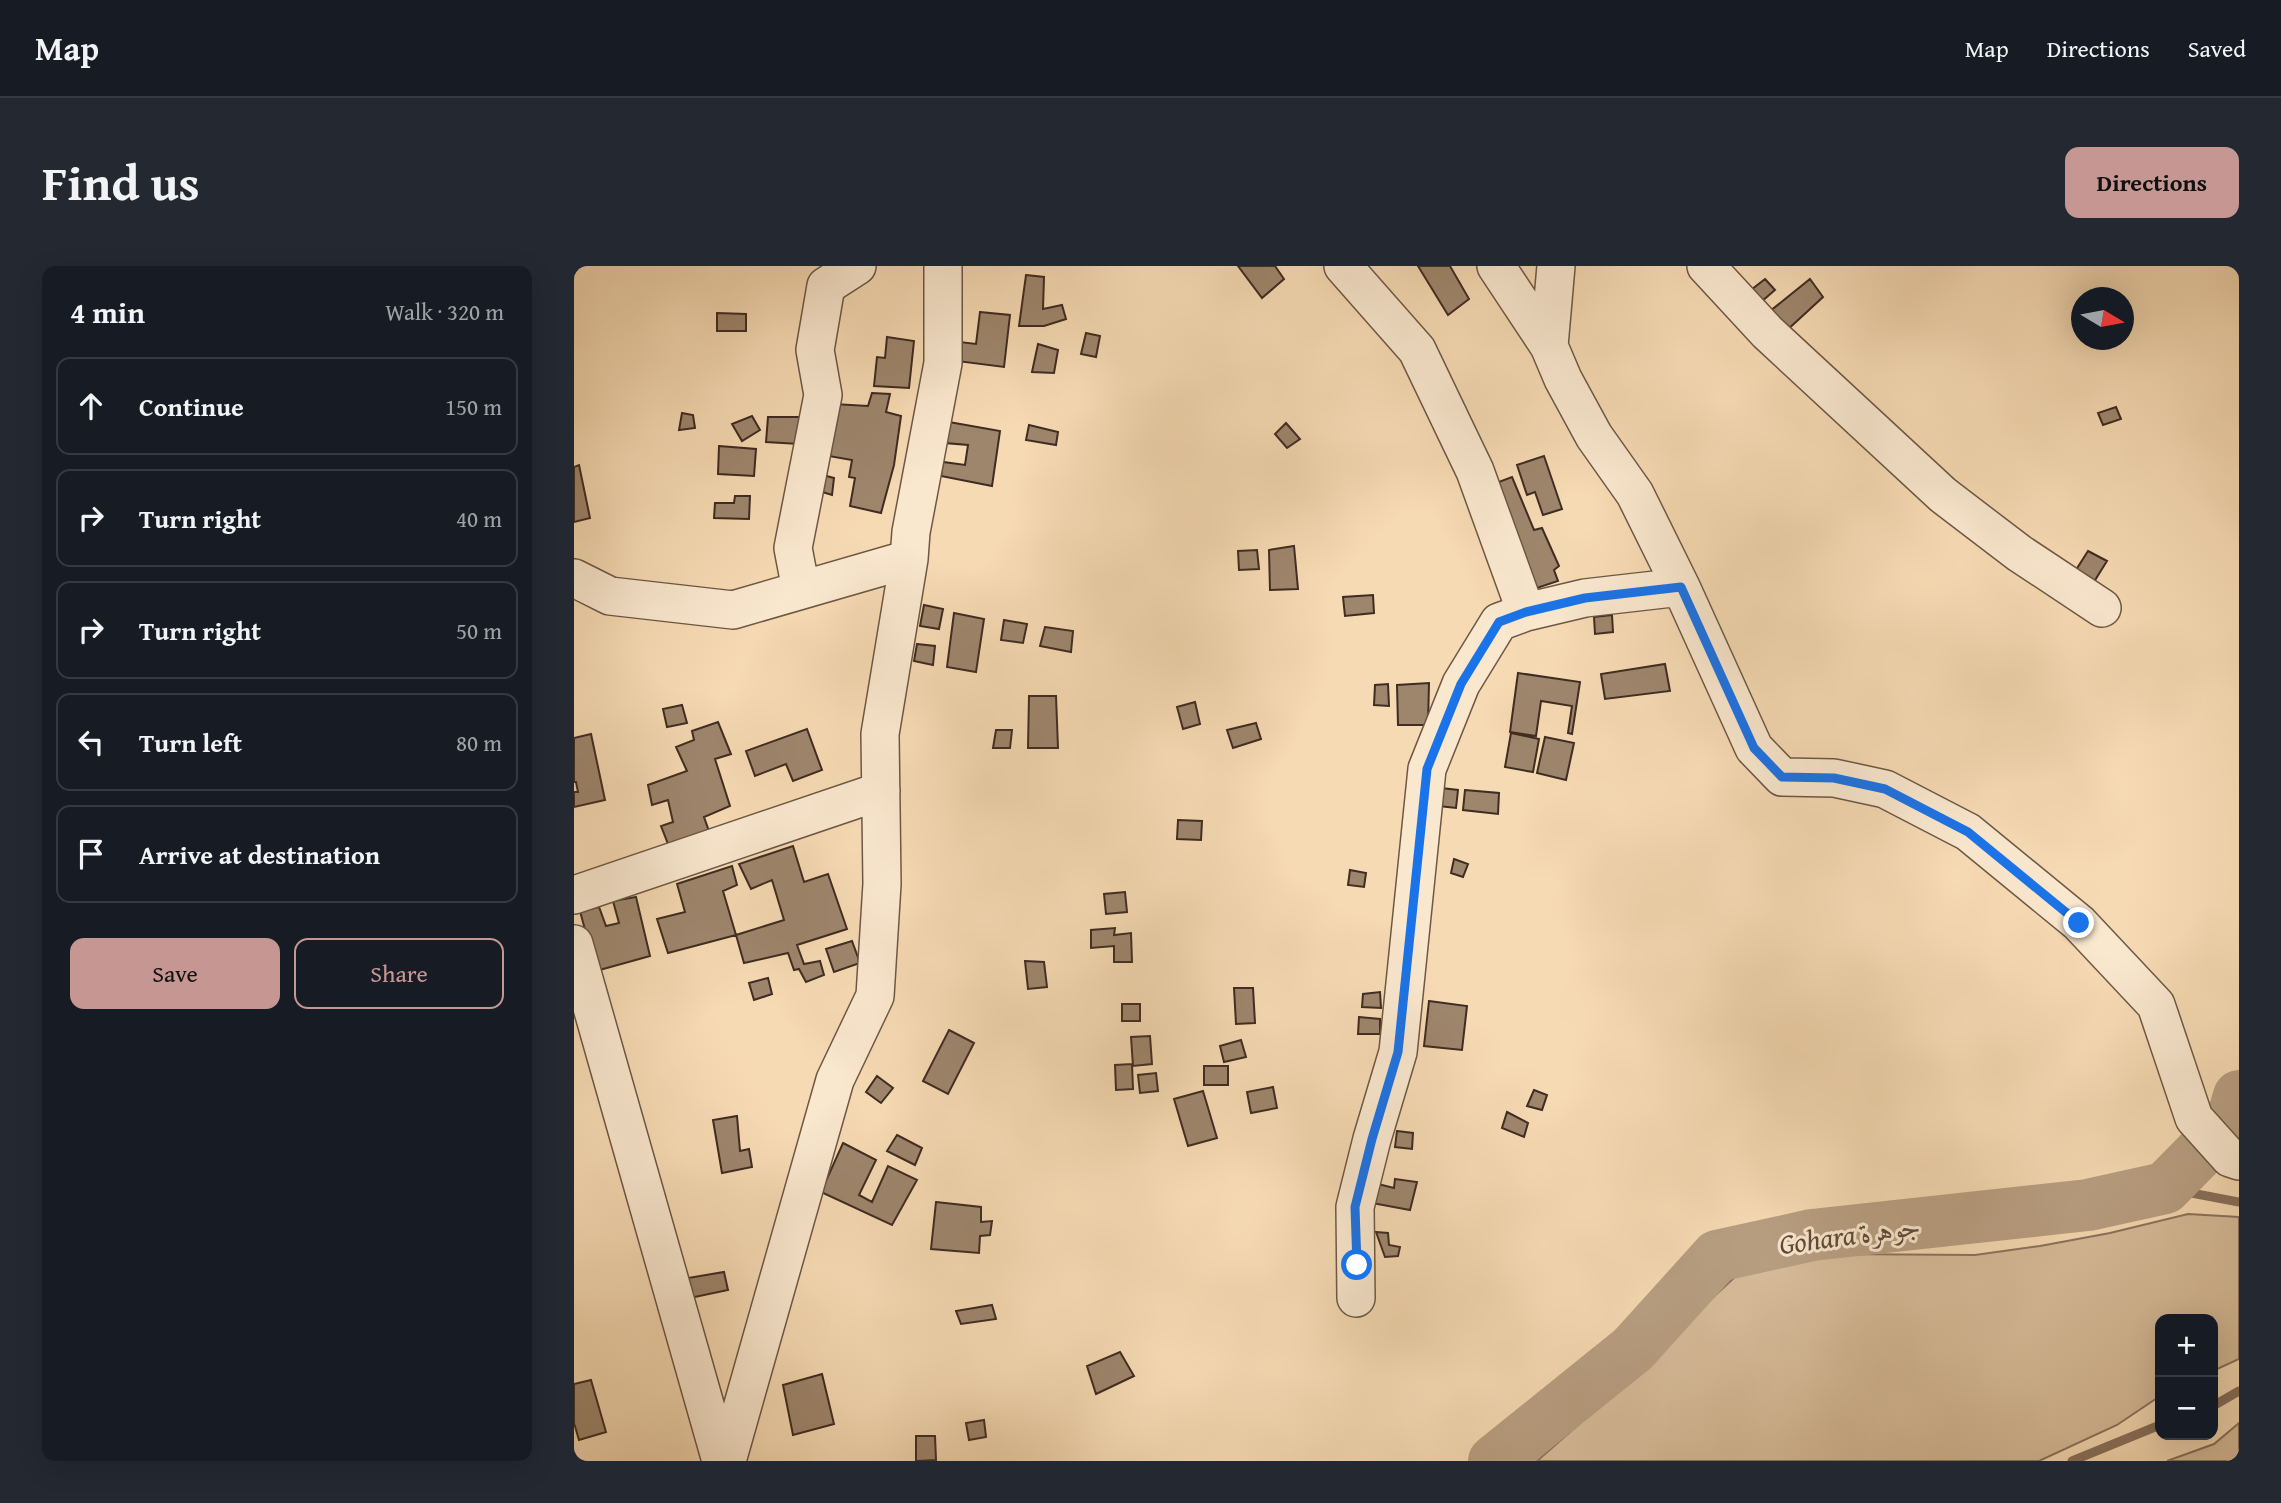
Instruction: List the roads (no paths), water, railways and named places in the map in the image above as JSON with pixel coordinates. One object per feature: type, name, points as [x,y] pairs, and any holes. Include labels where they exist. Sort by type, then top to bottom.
[{"type":"street","points":[[800,590],[793,548],[823,395],[815,351],[826,286],[857,266]]},
{"type":"street","points":[[727,1461],[835,1080],[875,996],[882,884],[880,734],[911,532],[943,363],[943,266]]},
{"type":"street","points":[[1343,266],[1417,350],[1475,471],[1526,612]]},
{"type":"street","points":[[1496,266],[1549,346],[1563,379],[1594,436],[1635,494],[1681,587],[1754,748],[1782,777],[1834,778],[1885,789],[1968,832],[2079,923],[2156,1005],[2194,1118],[2230,1158],[2239,1161]]},
{"type":"street","points":[[1549,346],[1556,266]]},
{"type":"street","points":[[1706,266],[1767,332],[1943,495],[2019,553],[2102,608]]},
{"type":"street","points":[[574,578],[610,596],[733,610],[908,559]]},
{"type":"street","points":[[1356,1298],[1355,1207],[1398,1052],[1427,769],[1461,684],[1499,622],[1526,612],[1585,598],[1681,587]]},
{"type":"street","points":[[574,895],[881,791]]},
{"type":"street","points":[[574,944],[721,1461]]},
{"type":"waterway","name":"Gohara جوهرة","points":[[1494,1461],[1633,1349],[1717,1256],[1812,1235],[2088,1205],[2165,1188],[2232,1120],[2239,1096]]},
{"type":"waterway","points":[[2165,1188],[2239,1202]]},
{"type":"waterway","points":[[2218,1403],[2239,1391]]},
{"type":"waterway","points":[[2072,1461],[2155,1427]]}]
